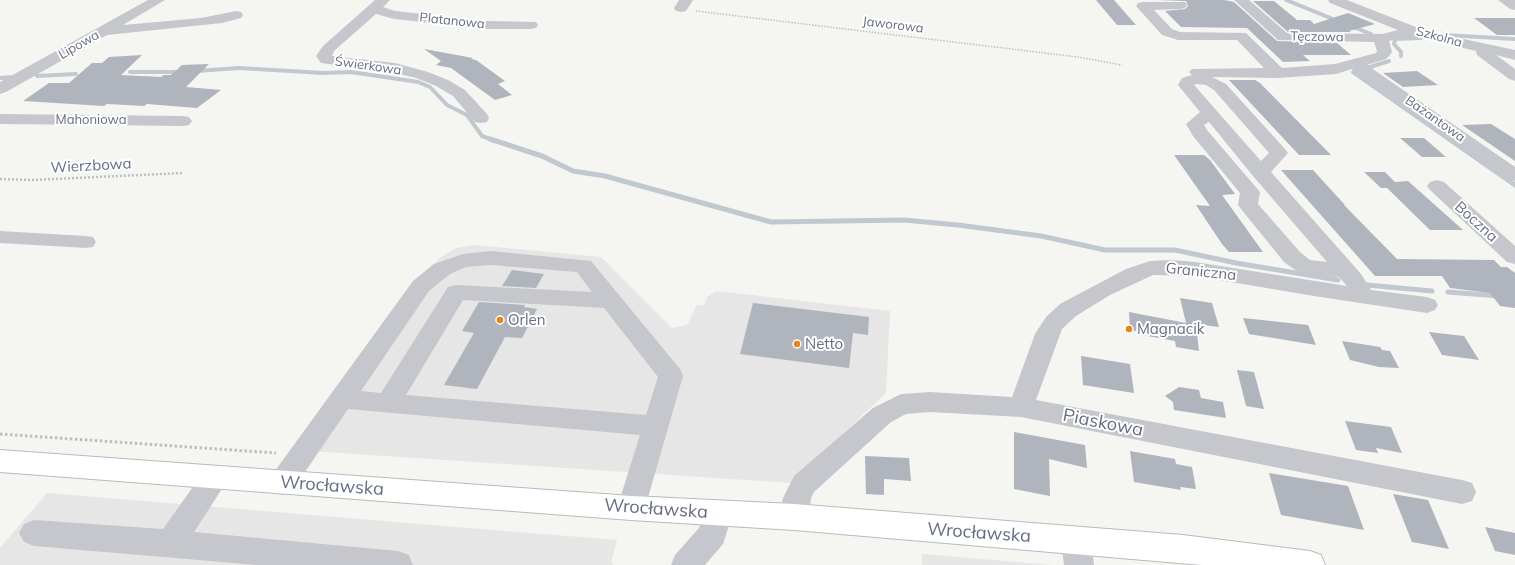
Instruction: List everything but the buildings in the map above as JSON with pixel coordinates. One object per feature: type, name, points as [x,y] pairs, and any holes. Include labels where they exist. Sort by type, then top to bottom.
[{"type":"main road","name":"Wrocławska","points":[[3,465],[215,478],[631,508],[794,517],[1077,553],[1183,549],[1310,565]]},
{"type":"street","name":"Lipowa","points":[[0,90],[158,0]]},
{"type":"street","name":"Tęczowa","points":[[1241,0],[1283,37],[1382,38]]},
{"type":"street","name":"Szkolna","points":[[1335,0],[1364,6],[1422,34],[1515,55]]},
{"type":"street","points":[[1505,0],[1515,6]]},
{"type":"street","name":"Platanowa","points":[[378,5],[394,15],[488,25],[531,25]]},
{"type":"street","name":"Świerkowa","points":[[378,5],[328,49],[324,56],[326,60],[396,68],[422,75],[442,83],[458,93],[481,118]]},
{"type":"street","points":[[1180,5],[1144,6],[1167,32],[1178,36],[1241,36],[1278,73]]},
{"type":"street","points":[[102,32],[208,21],[236,15]]},
{"type":"street","points":[[1186,72],[1278,73],[1336,69],[1355,64],[1385,52],[1381,42],[1382,38],[1402,34],[1422,34]]},
{"type":"street","points":[[1474,46],[1515,76]]},
{"type":"street","name":"Bażantowa","points":[[1355,64],[1515,175]]},
{"type":"street","points":[[1260,172],[1278,153],[1220,87],[1210,81],[1196,79],[1188,81],[1186,86],[1210,112],[1260,172],[1344,270],[1364,296]]},
{"type":"street","points":[[1210,112],[1195,124],[1199,132],[1250,192],[1248,205],[1292,257],[1303,265],[1320,269],[1344,270]]},
{"type":"street","name":"Mahoniowa","points":[[0,119],[182,120]]},
{"type":"street","name":"Boczna","points":[[1437,186],[1515,257]]},
{"type":"street","points":[[5,241],[86,242]]},
{"type":"street","points":[[282,483],[419,289],[442,270],[463,261],[491,258],[582,266],[671,376],[631,508]]},
{"type":"street","points":[[388,403],[474,260]]},
{"type":"street","name":"Graniczna","points":[[1021,407],[1047,334],[1054,323],[1068,310],[1102,290],[1134,274],[1150,268],[1171,266],[1195,269],[1427,305]]},
{"type":"street","points":[[419,289],[611,301]]},
{"type":"street","points":[[341,399],[656,426]]},
{"type":"street","name":"Piaskowa","points":[[794,517],[797,498],[804,484],[882,415],[901,404],[930,402],[1021,407],[1462,492]]},
{"type":"street","points":[[170,543],[215,478]]},
{"type":"street","points":[[686,565],[712,535],[718,513]]},
{"type":"street","points":[[34,533],[170,543],[398,565]]},
{"type":"path","name":"Jaworowa","points":[[683,4],[721,15],[1055,54],[1101,60],[1122,65]]},
{"type":"path","name":"Wierzbowa","points":[[0,179],[32,180],[183,173]]},
{"type":"path","points":[[0,434],[280,453],[300,458]]},
{"type":"shaded area","points":[[474,245],[601,257],[672,328],[687,325],[697,305],[704,305],[707,297],[717,291],[890,311],[886,393],[791,483],[295,450],[417,279],[440,258],[456,248]]},
{"type":"shaded area","points":[[47,493],[617,540],[611,563],[614,565],[0,565],[0,548]]},
{"type":"shaded area","points":[[922,554],[1052,565],[922,565]]},
{"type":"waterway","points":[[1286,0],[1338,21]]},
{"type":"waterway","points":[[1351,26],[1371,34]]},
{"type":"waterway","points":[[1444,35],[1515,39]]},
{"type":"waterway","points":[[1401,56],[1401,52],[1394,44],[1395,39],[1421,38]]},
{"type":"waterway","points":[[1367,68],[1389,61]]},
{"type":"waterway","points":[[196,71],[239,68],[323,73],[351,72],[418,82],[430,87],[447,105],[467,115],[482,136],[492,140]]},
{"type":"waterway","points":[[1357,70],[1353,72],[1450,140]]},
{"type":"waterway","points":[[130,72],[181,72]]},
{"type":"waterway","points":[[37,76],[76,74]]},
{"type":"waterway","points":[[0,78],[14,77]]},
{"type":"waterway","points":[[1449,139],[1515,185]]},
{"type":"waterway","points":[[492,140],[542,156],[573,171],[605,176],[771,222],[904,220],[958,225],[1041,236],[1105,250],[1175,250],[1236,263],[1338,280]]},
{"type":"waterway","points":[[1367,285],[1432,291]]},
{"type":"waterway","points":[[1448,292],[1499,296]]},
{"type":"place","name":"Orlen","points":[[500,320]]},
{"type":"place","name":"Magnacik","points":[[1129,329]]},
{"type":"place","name":"Netto","points":[[797,344]]}]
